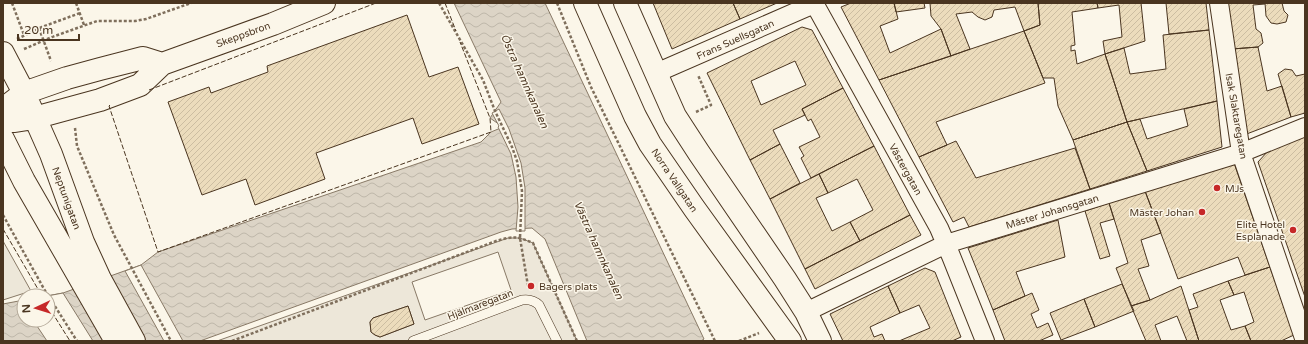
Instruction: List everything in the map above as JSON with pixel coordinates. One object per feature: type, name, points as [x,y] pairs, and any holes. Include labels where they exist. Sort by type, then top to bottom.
[{"type":"street","name":"Skeppsbron","points":[[3,120],[15,121],[34,118],[100,100],[140,85],[162,64],[272,24],[324,3]]},
{"type":"street","name":"Norra Vallgatan","points":[[585,3],[635,116],[650,144],[790,341]]},
{"type":"street","points":[[625,3],[675,116],[781,273],[806,312],[820,341]]},
{"type":"street","name":"Isak Slaktaregatan","points":[[1219,3],[1241,153],[1305,341]]},
{"type":"street","name":"Frans Suellsgatan","points":[[656,73],[814,4]]},
{"type":"street","name":"Västergatan","points":[[814,4],[938,228],[949,250],[985,341]]},
{"type":"street","name":"Neptunigatan","points":[[8,47],[34,118],[51,154],[83,242],[92,282],[116,341]]},
{"type":"street","points":[[3,109],[24,93],[58,81],[100,69],[143,58],[162,64]]},
{"type":"street","name":"Mäster Johansgatan","points":[[806,312],[949,250],[1241,153],[1305,127]]},
{"type":"street","name":"Neptunigatan","points":[[3,139],[24,181],[134,341]]},
{"type":"lane","name":"Hjälmaregatan","points":[[413,341],[522,300],[530,300]]},
{"type":"lane","points":[[530,300],[539,305],[556,341]]},
{"type":"path","points":[[12,3],[24,35]]},
{"type":"path","points":[[76,3],[84,25]]},
{"type":"path","points":[[43,40],[97,21],[135,21],[146,19],[191,3]]},
{"type":"path","points":[[438,3],[483,80],[495,111],[512,147],[520,176],[522,205],[520,236],[530,300]]},
{"type":"path","points":[[557,3],[591,87],[715,341]]},
{"type":"path","points":[[8,47],[24,35],[80,13]]},
{"type":"path","points":[[39,28],[58,81]]},
{"type":"path","points":[[692,114],[711,105],[696,71]]},
{"type":"path","points":[[69,109],[75,129],[77,146],[114,235],[171,341]]},
{"type":"path","points":[[3,215],[44,289],[77,341]]},
{"type":"path","points":[[232,341],[496,241],[520,236],[533,243],[577,341]]},
{"type":"shaded area","name":"Bagers plats","points":[[508,238],[520,238],[533,243],[577,341],[217,341]],"holes":[[[498,252],[511,290],[425,320],[412,282]],[[408,306],[414,324],[380,337],[371,332],[370,322],[373,318]]]},
{"type":"shaded area","points":[[3,241],[29,288],[16,288],[16,296],[3,300]]},
{"type":"water","points":[[454,3],[545,3],[704,339],[701,341],[587,341],[545,239],[532,228],[512,229],[501,232],[200,341],[3,341],[3,304],[16,302],[16,328],[56,328],[56,294],[141,265],[158,252],[481,142],[491,132],[503,127],[490,118],[501,102]]},
{"type":"pier","points":[[499,109],[509,129],[521,163],[525,188],[525,231],[516,231],[518,207],[516,177],[511,154],[492,113]]},
{"type":"pier","points":[[141,265],[183,341],[164,341],[125,271]]},
{"type":"pier","points":[[63,293],[93,341],[47,341],[38,328],[56,328],[56,294]]},
{"type":"building","points":[[653,3],[733,3],[740,19],[672,49]]},
{"type":"building","points":[[733,3],[777,3],[740,19]]},
{"type":"building","points":[[851,3],[894,3],[898,19],[880,26],[890,53],[941,29],[951,56],[879,80],[841,7]]},
{"type":"building","points":[[894,3],[924,3],[925,8],[896,12]]},
{"type":"building","points":[[930,3],[1038,3],[1040,25],[1024,31],[1015,7],[994,10],[992,17],[985,20],[972,12],[956,14],[970,49],[951,56],[941,29],[931,16]]},
{"type":"building","points":[[1038,3],[1097,3],[1098,8],[1072,12],[1075,45],[1071,46],[1071,51],[1075,50],[1077,64],[1105,54],[1127,122],[1073,140],[1058,106],[1054,78],[1043,78],[1024,31],[1040,25]]},
{"type":"building","points":[[1097,3],[1141,3],[1145,41],[1105,54],[1103,41],[1122,37],[1119,5],[1098,8]]},
{"type":"building","points":[[1166,3],[1206,3],[1209,30],[1169,34]]},
{"type":"building","points":[[1225,3],[1265,3],[1253,5],[1256,29],[1261,33],[1263,43],[1258,47],[1232,49]]},
{"type":"building","points":[[1265,3],[1282,3],[1284,11],[1288,15],[1286,22],[1277,24],[1271,23],[1266,16]]},
{"type":"building","points":[[407,15],[429,77],[458,67],[479,124],[422,144],[413,118],[316,153],[325,179],[255,205],[246,179],[202,195],[168,102],[209,87],[211,93],[268,72],[267,66]]},
{"type":"building","points":[[802,27],[812,30],[843,88],[802,109],[805,115],[773,130],[780,144],[750,160],[707,73]],"holes":[[[795,61],[806,85],[761,105],[751,81]]]},
{"type":"building","points":[[1209,30],[1217,101],[1127,122],[1105,54],[1124,48],[1130,74],[1166,69],[1163,35]]},
{"type":"building","points":[[1024,31],[1045,83],[936,122],[947,145],[919,157],[879,80]]},
{"type":"building","points":[[1258,47],[1267,91],[1282,86],[1291,117],[1244,135],[1232,49]]},
{"type":"building","points":[[1285,69],[1292,70],[1296,76],[1305,74],[1305,113],[1291,117],[1278,74]]},
{"type":"building","points":[[843,88],[874,146],[811,178],[801,158],[804,156],[799,147],[820,137],[811,119],[808,121],[802,109]]},
{"type":"building","points":[[1217,101],[1222,147],[1147,171],[1127,122],[1140,119],[1147,139],[1188,126],[1184,109]]},
{"type":"building","points":[[1127,122],[1147,171],[1090,189],[1073,140]]},
{"type":"building","name":"Elite Hotel Esplanade","points":[[1305,136],[1305,297],[1258,162],[1268,151]]},
{"type":"building","points":[[956,141],[976,178],[1075,148],[1090,189],[969,227],[964,217],[953,222],[919,157]]},
{"type":"building","points":[[780,144],[800,183],[770,199],[750,160]]},
{"type":"building","points":[[874,146],[910,215],[860,241],[850,222],[873,210],[857,179],[828,193],[819,174]]},
{"type":"building","name":"Mäster Johan","points":[[1234,163],[1270,267],[1245,275],[1238,257],[1178,279],[1145,191]]},
{"type":"building","points":[[819,174],[828,193],[816,198],[832,231],[850,222],[860,241],[805,269],[770,199]]},
{"type":"building","points":[[1145,191],[1161,233],[1141,240],[1149,266],[1138,269],[1150,300],[1131,306],[1116,268],[1128,263],[1109,203]]},
{"type":"building","points":[[1109,203],[1114,219],[1100,223],[1110,256],[1100,259],[1085,211]]},
{"type":"building","points":[[910,215],[921,235],[815,289],[805,269]]},
{"type":"building","points":[[1058,220],[1065,257],[1016,272],[1025,296],[993,310],[968,248]]},
{"type":"building","points":[[1270,267],[1294,335],[1281,341],[1251,341],[1245,326],[1254,322],[1244,292],[1234,295],[1228,281]]},
{"type":"building","points":[[925,268],[935,272],[961,337],[952,341],[899,341],[930,328],[919,305],[900,313],[888,286]]},
{"type":"building","points":[[1228,281],[1234,295],[1220,300],[1231,330],[1245,326],[1251,341],[1199,341],[1189,310],[1198,307],[1193,294]]},
{"type":"building","points":[[1122,284],[1134,311],[1095,327],[1084,299]]},
{"type":"building","points":[[888,286],[900,313],[870,327],[874,337],[882,334],[885,341],[843,341],[830,314]]},
{"type":"building","points":[[1181,286],[1199,341],[1187,341],[1177,316],[1155,325],[1161,341],[1146,341],[1131,306],[1150,300]]},
{"type":"building","points":[[1032,293],[1039,310],[1031,314],[1037,328],[1048,323],[1053,335],[1039,341],[1005,341],[993,310]]},
{"type":"building","points":[[1084,299],[1095,327],[1061,340],[1050,313]]},
{"type":"building","points":[[408,306],[414,324],[380,337],[371,332],[370,322],[373,318]]},
{"type":"fence","points":[[149,90],[376,3]]},
{"type":"fence","points":[[445,3],[456,31]]},
{"type":"fence","points":[[110,105],[109,106],[158,252],[491,132],[490,118],[460,42]]},
{"type":"fence","points":[[3,229],[37,288]]},
{"type":"fence","points":[[56,319],[70,341]]},
{"type":"place","name":"MJs","points":[[1217,188]]},
{"type":"place","name":"Mäster Johan","points":[[1202,212]]},
{"type":"place","name":"Elite Hotel Esplanade","points":[[1293,230]]},
{"type":"place","name":"Bagers plats","points":[[531,286]]},
{"type":"water label","name":"Östra hamnkanalen","points":[[525,81]]},
{"type":"water label","name":"Västra hamnkanalen","points":[[599,250]]}]
